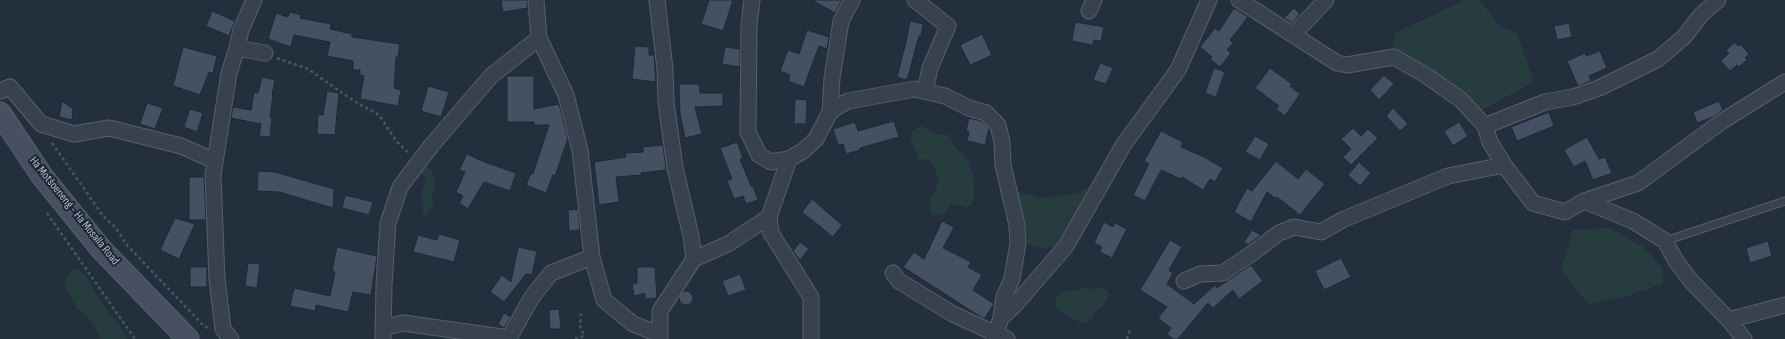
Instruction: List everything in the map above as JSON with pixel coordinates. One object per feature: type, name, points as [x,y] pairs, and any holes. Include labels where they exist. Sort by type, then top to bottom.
[{"type":"main road","name":"Ha Motšoeneng - Ha Mosalla Road","points":[[0,113],[42,176],[101,249],[188,339]]},
{"type":"street","points":[[229,336],[223,329],[217,279],[213,175],[229,73],[241,30],[254,0]]},
{"type":"street","points":[[536,0],[539,38],[566,95],[580,150],[592,257],[604,300],[634,324],[659,336],[660,311],[694,259],[728,244],[769,217]]},
{"type":"street","points":[[657,0],[665,69],[666,102],[675,168],[691,236],[694,259]]},
{"type":"street","points":[[752,0],[749,25],[748,132],[759,155],[771,162],[789,159],[803,151],[816,139],[830,112],[832,78],[841,21],[852,0]]},
{"type":"street","points":[[915,0],[948,26],[930,68],[925,92]]},
{"type":"street","points":[[1001,318],[1015,305],[1066,246],[1124,144],[1178,70],[1209,0]]},
{"type":"street","points":[[1239,0],[1337,63],[1347,65],[1394,57],[1446,88],[1461,100],[1485,126],[1490,142],[1504,165],[1534,203],[1565,212],[1584,201],[1638,183],[1721,122],[1785,82]]},
{"type":"street","points":[[1293,35],[1326,0]]},
{"type":"street","points":[[1485,126],[1545,102],[1573,97],[1599,88],[1658,59],[1684,37],[1700,16],[1718,0]]},
{"type":"street","points":[[539,38],[491,76],[424,155],[400,187],[388,223],[383,333],[403,323],[509,338],[532,297],[551,273],[592,257]]},
{"type":"street","points":[[237,48],[265,53]]},
{"type":"street","points":[[0,91],[10,87],[41,124],[74,134],[109,128],[181,146],[215,161]]},
{"type":"street","points":[[830,112],[848,101],[915,89],[945,96],[969,108],[986,113],[998,125],[1002,142],[1003,165],[1016,225],[1018,243],[1012,279],[1004,297],[999,337],[953,314],[899,281],[893,274]]},
{"type":"street","points":[[789,159],[769,217],[771,233],[811,297],[811,339]]},
{"type":"street","points":[[1184,281],[1200,274],[1223,273],[1279,233],[1294,227],[1322,232],[1342,220],[1448,176],[1504,165]]},
{"type":"street","points":[[1584,201],[1633,221],[1665,241],[1676,261],[1691,281],[1729,320],[1744,339]]},
{"type":"street","points":[[1729,320],[1785,305]]},
{"type":"lane","points":[[1665,241],[1785,201]]},
{"type":"path","points":[[265,53],[308,69],[354,101],[379,115],[397,142],[409,153],[424,155]]},
{"type":"path","points":[[41,124],[50,140],[103,216],[116,228],[126,244],[202,324],[219,336],[229,336]]},
{"type":"path","points":[[47,211],[135,339]]},
{"type":"path","points":[[575,339],[584,336],[580,326],[580,312]]},
{"type":"path","points":[[1127,339],[1130,329]]},
{"type":"green space","points":[[1465,0],[1479,0],[1500,26],[1517,33],[1534,82],[1482,110],[1446,79],[1402,53],[1391,52],[1396,33]]},
{"type":"green space","points":[[921,126],[940,135],[949,135],[955,147],[969,161],[974,182],[974,201],[967,208],[959,205],[951,205],[942,215],[932,215],[929,203],[939,182],[935,169],[929,159],[918,160],[916,150],[910,139],[912,131]]},
{"type":"green space","points":[[423,167],[428,167],[433,174],[435,188],[431,195],[434,203],[429,212],[423,216],[422,189],[426,183],[419,170]]},
{"type":"green space","points":[[1092,185],[1092,191],[1058,247],[1040,248],[1026,244],[1022,236],[1018,192],[1040,198],[1077,194]]},
{"type":"green space","points":[[1609,228],[1644,247],[1663,269],[1662,284],[1624,297],[1588,304],[1561,269],[1573,230]]},
{"type":"green space","points":[[78,269],[87,278],[102,304],[117,322],[128,339],[100,339],[91,320],[77,309],[64,284],[71,270]]},
{"type":"green space","points":[[1103,287],[1110,295],[1103,306],[1095,312],[1090,321],[1084,324],[1063,314],[1056,307],[1056,297],[1065,291],[1074,291],[1082,288],[1095,289]]},
{"type":"building","points":[[501,0],[527,0],[528,8],[503,12]]},
{"type":"building","points":[[709,0],[733,0],[723,31],[701,24]]},
{"type":"building","points":[[812,0],[842,0],[835,13]]},
{"type":"building","points":[[1234,8],[1248,17],[1230,40],[1233,43],[1227,50],[1231,53],[1220,67],[1210,59],[1212,57],[1200,47],[1215,28],[1219,31]]},
{"type":"building","points":[[1294,8],[1300,14],[1292,23],[1284,18]]},
{"type":"building","points":[[212,11],[235,21],[229,36],[206,26]]},
{"type":"building","points":[[290,12],[301,15],[300,18],[331,24],[330,29],[352,34],[352,37],[400,44],[398,57],[396,57],[394,88],[401,90],[398,106],[360,99],[364,76],[360,75],[360,70],[353,70],[353,61],[327,56],[330,42],[294,35],[291,47],[268,39],[276,13],[288,17]]},
{"type":"building","points":[[910,21],[923,24],[921,36],[919,36],[907,80],[897,77]]},
{"type":"building","points":[[1075,22],[1104,27],[1101,41],[1094,40],[1093,45],[1072,41]]},
{"type":"building","points":[[1569,23],[1572,37],[1557,40],[1554,26]]},
{"type":"building","points":[[807,30],[829,37],[827,49],[819,46],[804,87],[788,81],[790,75],[780,71],[788,50],[799,54]]},
{"type":"building","points":[[982,34],[992,55],[970,65],[960,45]]},
{"type":"building","points":[[1735,42],[1738,46],[1740,44],[1749,54],[1745,58],[1747,60],[1739,67],[1737,65],[1730,71],[1721,61],[1729,53],[1726,50]]},
{"type":"building","points":[[635,46],[649,47],[649,55],[654,55],[656,82],[632,79]]},
{"type":"building","points":[[183,47],[217,56],[213,73],[209,72],[200,95],[173,86]]},
{"type":"building","points":[[725,47],[740,49],[740,67],[722,64]]},
{"type":"building","points":[[1600,51],[1607,68],[1589,76],[1591,81],[1578,86],[1567,61],[1585,53],[1586,56]]},
{"type":"building","points":[[1100,63],[1113,68],[1106,84],[1093,80]]},
{"type":"building","points":[[1214,68],[1225,72],[1216,97],[1205,93]]},
{"type":"building","points":[[1270,68],[1292,84],[1290,86],[1300,94],[1285,116],[1276,109],[1279,106],[1255,88]]},
{"type":"building","points":[[1384,75],[1394,84],[1379,100],[1370,90]]},
{"type":"building","points":[[507,76],[534,76],[534,109],[559,104],[568,138],[555,176],[553,175],[546,193],[526,185],[531,173],[533,174],[549,125],[534,125],[534,122],[507,122]]},
{"type":"building","points":[[262,77],[275,80],[270,117],[272,118],[270,137],[259,136],[261,124],[231,118],[233,107],[251,110],[254,92],[258,93]]},
{"type":"building","points":[[679,84],[699,84],[700,93],[723,93],[723,106],[695,107],[702,134],[685,138],[680,114]]},
{"type":"building","points":[[428,86],[449,92],[441,117],[421,111]]},
{"type":"building","points":[[327,91],[339,93],[335,135],[317,134],[318,114],[323,115]]},
{"type":"building","points":[[795,99],[807,100],[806,124],[794,124]]},
{"type":"building","points":[[62,101],[73,109],[72,120],[59,117]]},
{"type":"building","points":[[1719,101],[1723,110],[1713,117],[1697,123],[1693,112]]},
{"type":"building","points":[[147,103],[163,108],[155,129],[140,124]]},
{"type":"building","points":[[1393,108],[1408,124],[1400,131],[1386,116]]},
{"type":"building","points":[[190,109],[203,113],[197,132],[184,127]]},
{"type":"building","points":[[1549,112],[1554,126],[1517,141],[1511,127]]},
{"type":"building","points":[[969,118],[982,121],[989,128],[985,145],[967,141],[969,132],[966,131]]},
{"type":"building","points":[[894,121],[899,137],[860,148],[860,150],[846,154],[843,144],[838,145],[833,129],[855,122],[858,131]]},
{"type":"building","points":[[1459,122],[1468,136],[1453,146],[1444,131]]},
{"type":"building","points":[[1353,128],[1361,136],[1368,129],[1378,138],[1351,165],[1343,157],[1351,149],[1341,139]]},
{"type":"building","points":[[1161,131],[1183,142],[1181,147],[1204,157],[1223,168],[1215,182],[1210,179],[1203,190],[1182,177],[1181,179],[1161,170],[1145,201],[1133,195],[1149,164],[1144,161]]},
{"type":"building","points":[[1255,136],[1269,144],[1260,160],[1245,152]]},
{"type":"building","points":[[1587,137],[1599,159],[1605,157],[1612,173],[1593,180],[1585,161],[1574,167],[1564,150]]},
{"type":"building","points":[[737,142],[743,158],[740,159],[758,200],[746,204],[743,196],[734,199],[727,181],[732,179],[720,148]]},
{"type":"building","points":[[663,145],[666,170],[641,173],[642,175],[616,177],[619,202],[599,205],[594,162],[626,157],[625,153],[643,152],[643,147]]},
{"type":"building","points":[[467,154],[484,162],[516,173],[510,191],[484,182],[468,209],[459,203],[463,196],[456,192],[465,172],[459,170]]},
{"type":"building","points":[[1276,161],[1298,179],[1306,169],[1325,184],[1300,215],[1277,197],[1275,198],[1267,192],[1251,222],[1234,212],[1247,188],[1252,191]]},
{"type":"building","points":[[1359,162],[1371,173],[1360,186],[1348,175]]},
{"type":"building","points":[[258,171],[275,172],[334,189],[333,208],[279,192],[257,191]]},
{"type":"building","points":[[189,177],[204,177],[206,220],[189,220]]},
{"type":"building","points":[[345,195],[373,202],[369,215],[342,208]]},
{"type":"building","points":[[812,199],[842,225],[833,237],[802,212]]},
{"type":"building","points":[[578,209],[580,230],[569,231],[568,210]]},
{"type":"building","points":[[175,218],[195,224],[179,259],[160,250]]},
{"type":"building","points":[[942,221],[954,227],[943,248],[971,262],[968,267],[982,275],[973,290],[994,304],[984,319],[903,267],[914,252],[924,259]]},
{"type":"building","points":[[1104,222],[1113,227],[1115,223],[1127,229],[1112,258],[1100,252],[1102,247],[1094,243]]},
{"type":"building","points":[[1252,230],[1261,235],[1248,245],[1244,242]]},
{"type":"building","points":[[439,234],[460,240],[454,262],[413,252],[418,235],[437,240]]},
{"type":"building","points":[[1170,240],[1182,247],[1169,270],[1173,273],[1167,284],[1194,304],[1215,285],[1217,288],[1251,265],[1263,281],[1239,299],[1233,290],[1213,308],[1208,303],[1178,339],[1173,339],[1167,334],[1171,328],[1158,318],[1167,307],[1140,290]]},
{"type":"building","points":[[1768,241],[1772,256],[1750,263],[1746,248]]},
{"type":"building","points":[[800,242],[809,249],[800,260],[793,251]]},
{"type":"building","points":[[337,247],[377,256],[371,295],[353,292],[348,312],[316,305],[315,311],[290,306],[294,288],[330,296],[335,272],[332,271]]},
{"type":"building","points":[[518,247],[537,251],[532,275],[526,274],[504,302],[490,292],[502,275],[511,282]]},
{"type":"building","points":[[1341,258],[1351,277],[1324,290],[1315,271]]},
{"type":"building","points":[[248,263],[260,264],[257,288],[245,286]]},
{"type":"building","points":[[190,267],[207,267],[207,287],[190,287]]},
{"type":"building","points":[[637,267],[655,267],[657,298],[645,299],[645,293],[634,296],[632,284],[637,283]]},
{"type":"building","points":[[740,274],[746,290],[728,296],[722,281]]},
{"type":"building","points":[[686,291],[691,293],[693,298],[691,303],[686,305],[681,303],[679,298],[681,293]]},
{"type":"building","points":[[559,309],[561,329],[550,329],[549,310]]},
{"type":"building","points":[[504,313],[511,317],[504,328],[498,324]]}]
